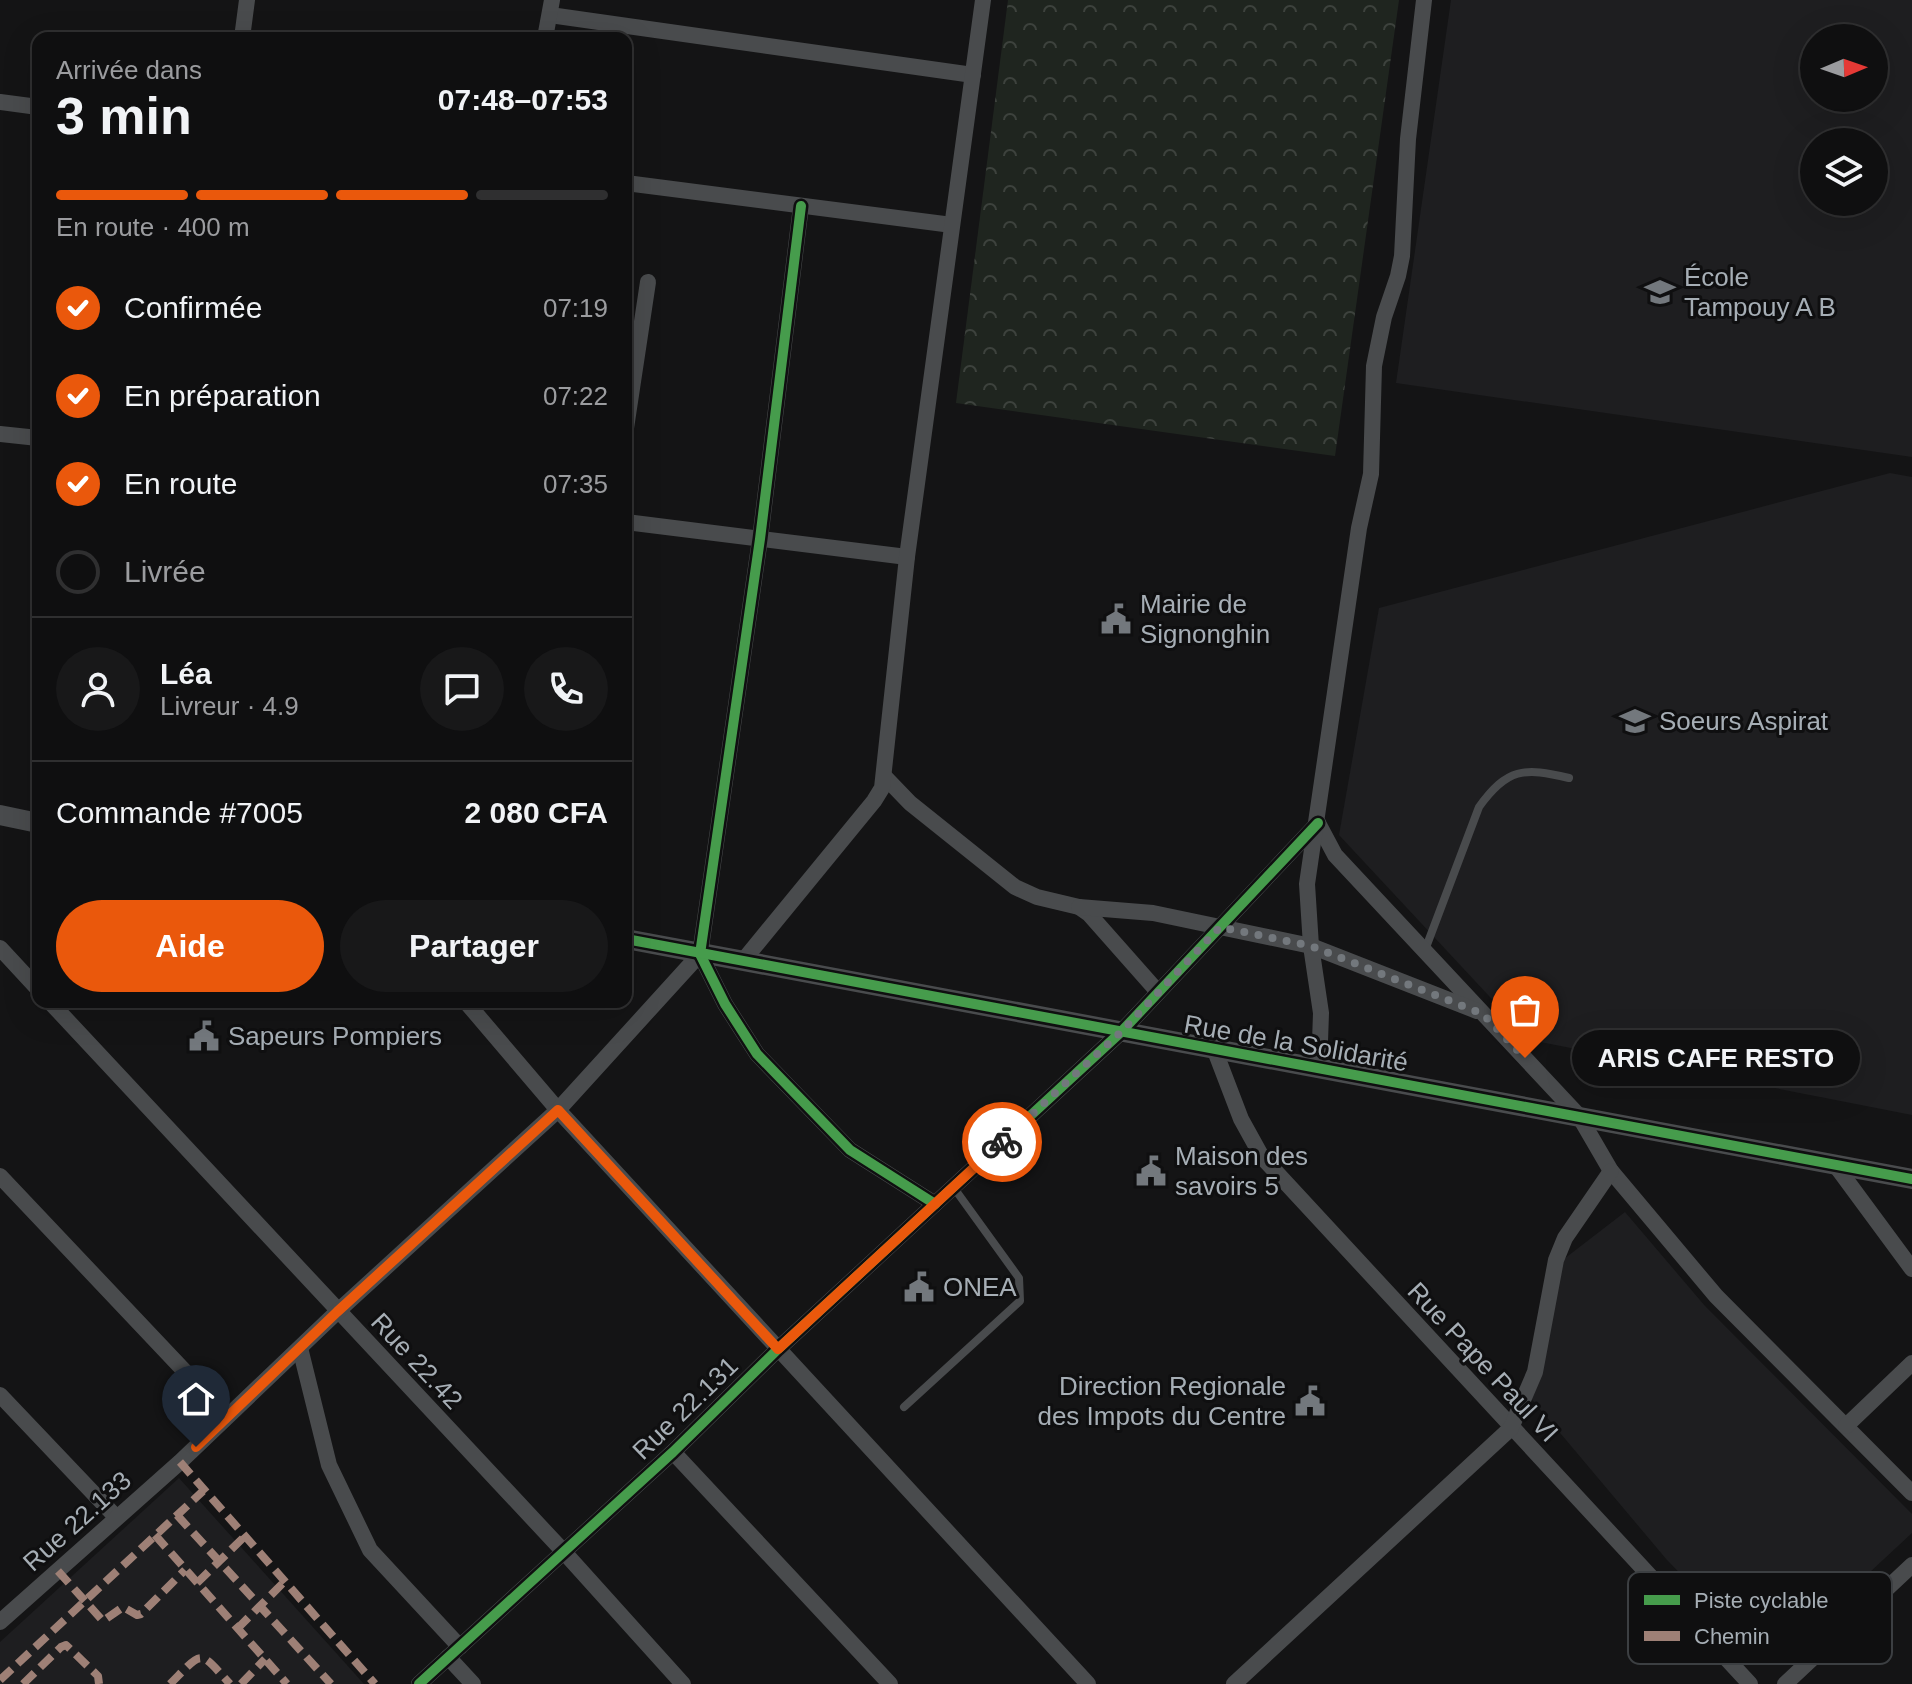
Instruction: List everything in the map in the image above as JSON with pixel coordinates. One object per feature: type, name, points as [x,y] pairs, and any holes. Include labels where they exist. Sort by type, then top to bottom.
[{"type":"street","points":[[243,32],[247,0]]},
{"type":"street","points":[[742,962],[882,788],[907,557],[983,0]]},
{"type":"street","points":[[1319,1070],[1321,1013],[1311,946],[1307,884],[1359,528],[1371,474],[1374,366],[1402,256],[1408,139],[1424,0]]},
{"type":"street","points":[[546,32],[551,8],[973,75]]},
{"type":"street","points":[[0,102],[32,106]]},
{"type":"street","points":[[632,184],[952,225]]},
{"type":"street","points":[[801,206],[760,539],[700,954],[725,1004],[757,1054],[850,1150],[935,1204]]},
{"type":"street","points":[[632,388],[648,282]]},
{"type":"street","points":[[0,434],[32,437]]},
{"type":"street","points":[[632,523],[907,557]]},
{"type":"street","points":[[884,776],[910,803],[1015,887],[1037,897],[1079,907],[1153,913],[1311,946],[1483,1014]]},
{"type":"street","points":[[0,815],[32,822]]},
{"type":"street","points":[[1318,823],[1335,855],[1579,1116],[1611,1171],[1716,1296],[1912,1493]]},
{"type":"street","name":"Rue 22.131","points":[[419,1684],[673,1452],[778,1349],[1121,1032],[1318,823]]},
{"type":"street","points":[[1079,907],[1111,936],[1158,992]]},
{"type":"street","name":"Rue de la Solidarité","points":[[632,940],[1912,1179]]},
{"type":"street","points":[[0,948],[32,983]]},
{"type":"street","name":"Rue 22.133","points":[[3,1613],[180,1462],[337,1312],[558,1110],[700,954]]},
{"type":"street","name":"Rue 22.42","points":[[56,1008],[564,1552],[683,1684]]},
{"type":"street","points":[[471,1008],[558,1110],[1088,1684]]},
{"type":"street","name":"Rue Pape Paul VI","points":[[1215,1051],[1241,1119],[1262,1157],[1645,1572]]},
{"type":"street","points":[[1836,1166],[1912,1269]]},
{"type":"street","points":[[1234,1684],[1511,1428],[1535,1372],[1556,1260],[1565,1238],[1611,1171]]},
{"type":"street","points":[[0,1176],[227,1416]]},
{"type":"street","points":[[300,1348],[329,1465],[370,1550],[454,1652],[473,1684]]},
{"type":"street","points":[[1846,1426],[1912,1363]]},
{"type":"street","points":[[0,1395],[116,1517]]},
{"type":"street","points":[[673,1452],[890,1684]]},
{"type":"street","points":[[1892,1584],[1912,1565]]},
{"type":"street","name":"Rue Pape Paul VI","points":[[1731,1664],[1750,1684]]},
{"type":"street","points":[[1785,1684],[1806,1664]]},
{"type":"lane","points":[[1425,951],[1479,807],[1492,789],[1513,774],[1538,770],[1569,778]]},
{"type":"lane","points":[[904,1407],[1020,1301],[1019,1278],[953,1187]]},
{"type":"shaded area","name":"École Tampouy A B","points":[[1451,0],[1912,0],[1912,457],[1396,383]]},
{"type":"shaded area","name":"Soeurs Aspirat","points":[[1890,473],[1912,477],[1912,1115],[1530,1040],[1339,835],[1379,608]]},
{"type":"shaded area","points":[[1625,1212],[1705,1306],[1912,1514],[1912,1533],[1870,1572],[1679,1572],[1529,1396],[1551,1269]]},
{"type":"shaded area","points":[[179,1478],[364,1684],[0,1684],[0,1642]]},
{"type":"green space","points":[[1008,0],[1399,0],[1335,456],[956,403]]},
{"type":"marked path","points":[[180,1462],[375,1684]]},
{"type":"marked path","points":[[0,1680],[203,1491]]},
{"type":"marked path","points":[[177,1515],[331,1684]]},
{"type":"marked path","points":[[155,1535],[287,1684]]},
{"type":"marked path","points":[[197,1583],[244,1537]]},
{"type":"marked path","points":[[58,1571],[103,1621],[123,1607],[141,1614],[185,1570]]},
{"type":"marked path","points":[[237,1629],[284,1582]]},
{"type":"marked path","points":[[23,1684],[66,1645],[98,1676],[99,1684]]},
{"type":"marked path","points":[[170,1684],[201,1658],[212,1664],[230,1684]]},
{"type":"marked path","points":[[241,1684],[265,1659]]},
{"type":"cycle path","points":[[801,206],[760,539],[700,954],[725,1004],[757,1054],[850,1150],[935,1204]]},
{"type":"cycle path","points":[[419,1684],[673,1452],[778,1349],[1121,1032],[1318,823]]},
{"type":"cycle path","points":[[632,940],[1912,1179]]},
{"type":"way so far","points":[[1002,1142],[1121,1032],[1220,927],[1311,946],[1483,1014],[1525,1058]]},
{"type":"place","name":"École Tampouy A B","points":[[1660,292]]},
{"type":"place","name":"Mairie de Signonghin","points":[[1116,619]]},
{"type":"place","name":"Soeurs Aspirat","points":[[1635,721]]},
{"type":"place","name":"Sapeurs Pompiers","points":[[204,1036]]},
{"type":"place","name":"ARIS CAFE RESTO","points":[[1525,1058]]},
{"type":"place","name":"Maison des savoirs 5","points":[[1151,1171]]},
{"type":"place","name":"ONEA","points":[[919,1287]]},
{"type":"place","name":"Direction Regionale des Impots du Centre","points":[[1310,1401]]},
{"type":"route","points":[[196,1447],[337,1312],[558,1110],[778,1349],[1002,1142]]}]
